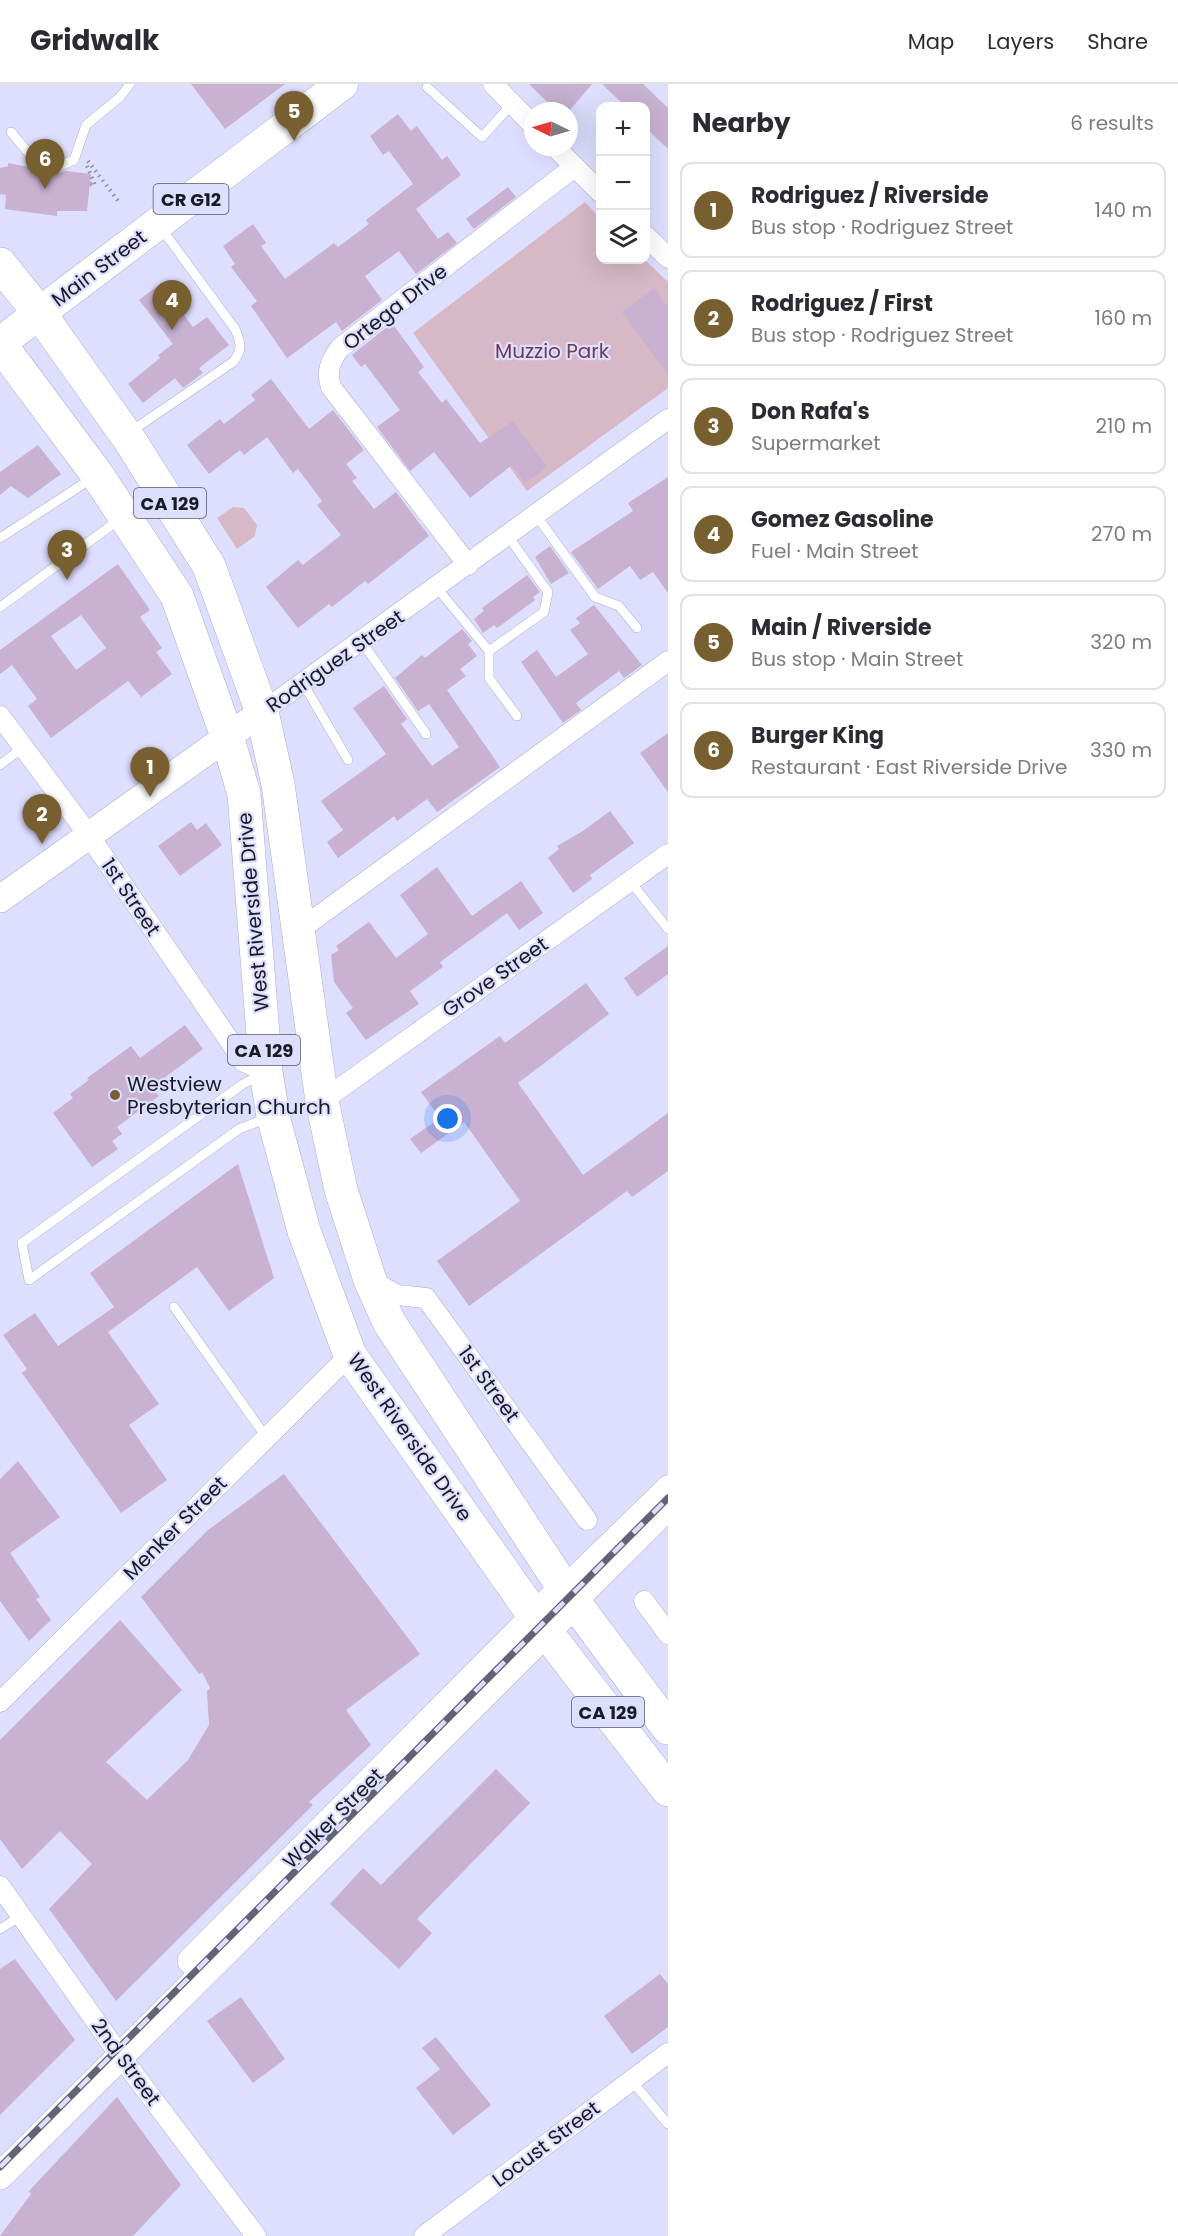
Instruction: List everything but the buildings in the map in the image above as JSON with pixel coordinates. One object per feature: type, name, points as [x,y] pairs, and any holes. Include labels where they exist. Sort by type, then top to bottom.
[{"type":"highway","name":"CA 129","points":[[0,264],[40,314]]},
{"type":"highway","name":"West Riverside Drive","points":[[40,314],[126,435],[209,566],[262,712],[278,784],[322,1101],[341,1190],[370,1280],[389,1322],[569,1596],[668,1728]]},
{"type":"highway","name":"West Riverside Drive","points":[[0,344],[97,474],[177,596],[227,736],[244,794],[266,1072],[273,1116],[304,1231],[350,1354],[541,1625],[668,1790]]},
{"type":"main road","name":"Main Street","points":[[0,344],[342,84]]},
{"type":"main road","name":"Rodriguez Street","points":[[0,900],[88,834],[262,712]]},
{"type":"main road","name":"Walker Street","points":[[0,2176],[116,2050],[569,1596]]},
{"type":"main road","name":"Walker Street","points":[[0,2154],[116,2050]]},
{"type":"street","points":[[493,84],[524,116]]},
{"type":"street","points":[[564,156],[596,188]]},
{"type":"street","name":"Ortega Drive","points":[[468,565],[332,387],[329,380],[330,364],[340,348],[574,166]]},
{"type":"street","points":[[650,241],[668,258]]},
{"type":"street","name":"Rodriguez Street","points":[[262,712],[304,685],[668,419]]},
{"type":"street","points":[[298,931],[668,661]]},
{"type":"street","name":"1st Street","points":[[0,716],[88,834],[244,1062],[266,1072]]},
{"type":"street","name":"Grove Street","points":[[322,1101],[668,854]]},
{"type":"street","name":"1st Street","points":[[370,1280],[396,1294],[426,1298],[587,1520]]},
{"type":"street","name":"Menker Street","points":[[0,1702],[350,1354]]},
{"type":"street","name":"Walker Street","points":[[569,1596],[668,1485]]},
{"type":"street","name":"Walker Street","points":[[569,1596],[668,1511]]},
{"type":"street","points":[[644,1600],[668,1634]]},
{"type":"street","name":"2nd Street","points":[[0,1886],[116,2050],[256,2236]]},
{"type":"street","name":"Locust Street","points":[[424,2236],[668,2053]]},
{"type":"lane","points":[[11,132],[36,162],[60,166],[74,160],[86,125],[120,97],[130,84]]},
{"type":"lane","points":[[427,87],[482,137],[512,104]]},
{"type":"lane","points":[[126,435],[233,362],[240,354],[241,343],[235,329],[157,224]]},
{"type":"lane","points":[[0,538],[97,474]]},
{"type":"lane","points":[[0,607],[124,515]]},
{"type":"lane","points":[[536,515],[595,597],[619,606],[637,628]]},
{"type":"lane","points":[[489,651],[544,612],[548,592],[507,535]]},
{"type":"lane","points":[[437,588],[489,651],[489,678],[517,716]]},
{"type":"lane","points":[[362,642],[426,734]]},
{"type":"lane","points":[[304,685],[348,760]]},
{"type":"lane","points":[[0,765],[22,747]]},
{"type":"lane","points":[[630,881],[668,929]]},
{"type":"lane","points":[[266,1072],[243,1084],[22,1243],[29,1280],[240,1129],[273,1116]]},
{"type":"lane","points":[[174,1307],[266,1437]]},
{"type":"lane","points":[[0,1929],[21,1916]]},
{"type":"lane","points":[[631,2080],[668,2124]]},
{"type":"path","points":[[90,184],[95,185],[93,175],[85,164],[89,160],[119,202]]},
{"type":"green space","name":"Muzzio Park","points":[[585,202],[596,214],[596,264],[649,264],[668,282],[668,388],[527,491],[413,333]]},
{"type":"green space","points":[[233,507],[244,508],[257,525],[255,536],[237,549],[217,518]]},
{"type":"railway","points":[[0,2167],[668,1498]]},
{"type":"place","name":"Main / Riverside","points":[[294,141]]},
{"type":"place","name":"Burger King","points":[[45,189]]},
{"type":"place","name":"Gomez Gasoline","points":[[172,330]]},
{"type":"place","name":"Don Rafa's","points":[[67,580]]},
{"type":"place","name":"Rodriguez / Riverside","points":[[150,797]]},
{"type":"place","name":"Rodriguez / First","points":[[42,844]]},
{"type":"place","name":"Westview Presbyterian Church","points":[[115,1095]]}]
